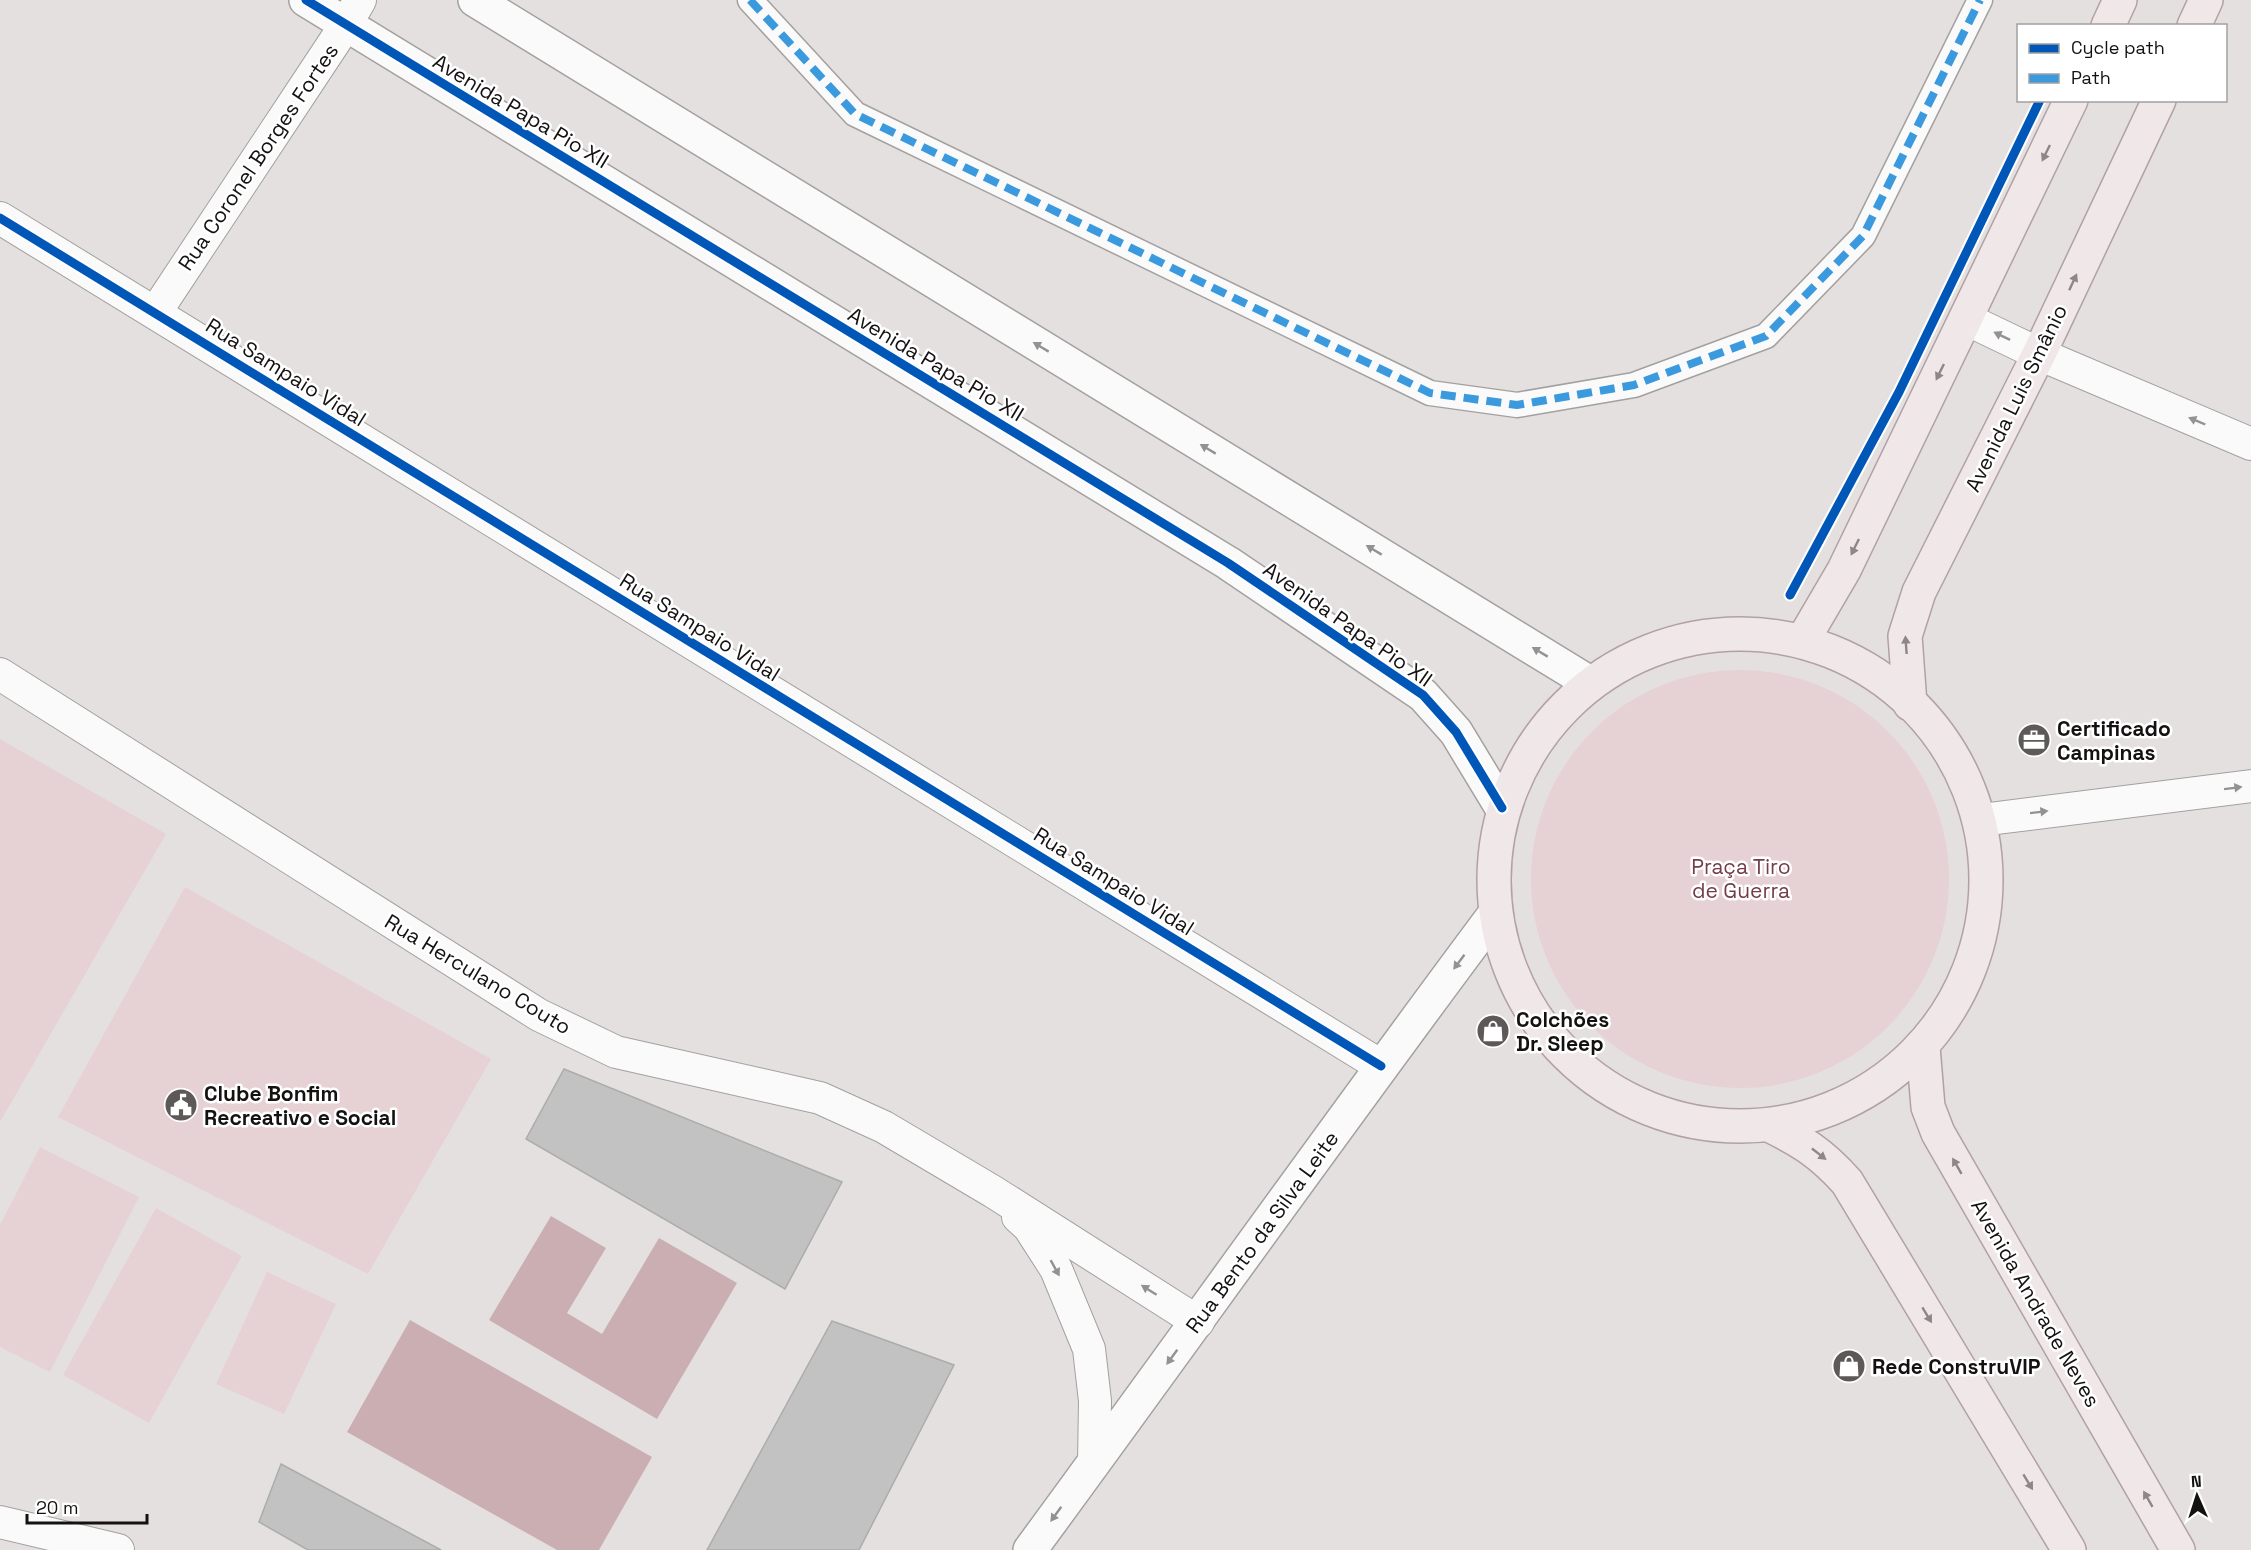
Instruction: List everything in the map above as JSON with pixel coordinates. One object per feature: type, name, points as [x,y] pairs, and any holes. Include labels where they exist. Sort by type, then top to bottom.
[{"type":"main road","points":[[2109,24],[2120,0]]},
{"type":"main road","points":[[2195,24],[2206,0]]},
{"type":"main road","points":[[1803,640],[1844,570],[2070,102]]},
{"type":"main road","name":"Avenida Luis Smânio","points":[[1910,704],[1905,636],[1919,592],[2038,354],[2158,102]]},
{"type":"main road","points":[[1729,632],[1803,640],[1862,663],[1910,704],[1955,756],[1981,820],[1988,885],[1970,972],[1923,1047],[1880,1083],[1827,1110],[1769,1125],[1705,1124],[1644,1107],[1589,1075],[1544,1031],[1511,975],[1494,915],[1502,808],[1536,738],[1590,683],[1656,647],[1729,632]]},
{"type":"main road","name":"Avenida Andrade Neves","points":[[1923,1047],[1928,1107],[1938,1133],[2178,1550]]},
{"type":"main road","points":[[1769,1125],[1806,1143],[1829,1161],[1847,1182],[2069,1550]]},
{"type":"street","name":"Avenida Papa Pio XII","points":[[306,0],[352,13],[1218,556],[1314,620],[1423,696],[1456,732],[1502,808]]},
{"type":"street","points":[[475,0],[1590,683]]},
{"type":"street","points":[[750,0],[855,114],[1430,393],[1517,405],[1634,385],[1767,336],[1863,236],[1980,0]]},
{"type":"street","name":"Rua Coronel Borges Fortes","points":[[155,313],[352,13]]},
{"type":"street","name":"Rua Sampaio Vidal","points":[[0,218],[1381,1066]]},
{"type":"street","points":[[1965,319],[2038,354],[2251,444]]},
{"type":"street","name":"Rua Herculano Couto","points":[[0,674],[539,1015],[616,1052],[820,1098],[884,1127],[992,1191],[1198,1322]]},
{"type":"street","points":[[1981,820],[2251,786]]},
{"type":"street","name":"Rua Bento da Silva Leite","points":[[1030,1550],[1198,1322],[1381,1066],[1494,915]]},
{"type":"street","name":"Rua Herculano Couto","points":[[992,1191],[1029,1227],[1056,1269],[1089,1349],[1095,1401],[1094,1463]]},
{"type":"street","points":[[0,1522],[118,1550]]},
{"type":"green space","name":"Praça Tiro de Guerra","points":[[1740,670],[1781,674],[1820,686],[1856,705],[1888,731],[1914,763],[1933,799],[1945,838],[1949,879],[1945,920],[1933,959],[1914,995],[1888,1027],[1856,1053],[1820,1072],[1781,1084],[1740,1088],[1699,1084],[1660,1072],[1624,1053],[1592,1027],[1566,995],[1547,959],[1535,920],[1531,879],[1535,838],[1547,799],[1566,763],[1592,731],[1624,705],[1660,686],[1699,674]]},
{"type":"green space","points":[[0,739],[166,834],[0,1122]]},
{"type":"green space","points":[[185,887],[491,1059],[368,1274],[58,1117]]},
{"type":"green space","points":[[40,1147],[139,1197],[50,1372],[0,1347],[0,1225]]},
{"type":"green space","points":[[156,1208],[242,1256],[149,1423],[63,1375]]},
{"type":"green space","points":[[267,1272],[336,1304],[284,1414],[216,1384]]},
{"type":"shaded area","points":[[551,1216],[606,1248],[567,1313],[602,1334],[659,1238],[737,1283],[657,1419],[489,1320]]},
{"type":"shaded area","points":[[410,1320],[652,1457],[599,1550],[557,1550],[347,1432]]},
{"type":"building","points":[[564,1069],[842,1182],[785,1289],[526,1139]]},
{"type":"building","points":[[832,1321],[954,1365],[859,1550],[707,1550]]},
{"type":"building","points":[[281,1464],[441,1550],[308,1550],[259,1522]]},
{"type":"marked path","points":[[750,0],[855,114],[1430,393],[1517,405],[1634,385],[1766,336],[1863,236],[1980,0]]},
{"type":"cycle path","points":[[306,0],[1228,563],[1423,695],[1456,732],[1502,808]]},
{"type":"cycle path","points":[[1790,595],[1899,392],[2039,102]]},
{"type":"cycle path","points":[[0,218],[1381,1066]]},
{"type":"place","name":"Certificado Campinas","points":[[2034,740]]},
{"type":"place","name":"Colchões Dr. Sleep","points":[[1493,1031]]},
{"type":"place","name":"Clube Bonfim Recreativo e Social","points":[[181,1105]]},
{"type":"place","name":"Rede ConstruVIP","points":[[1849,1366]]}]
